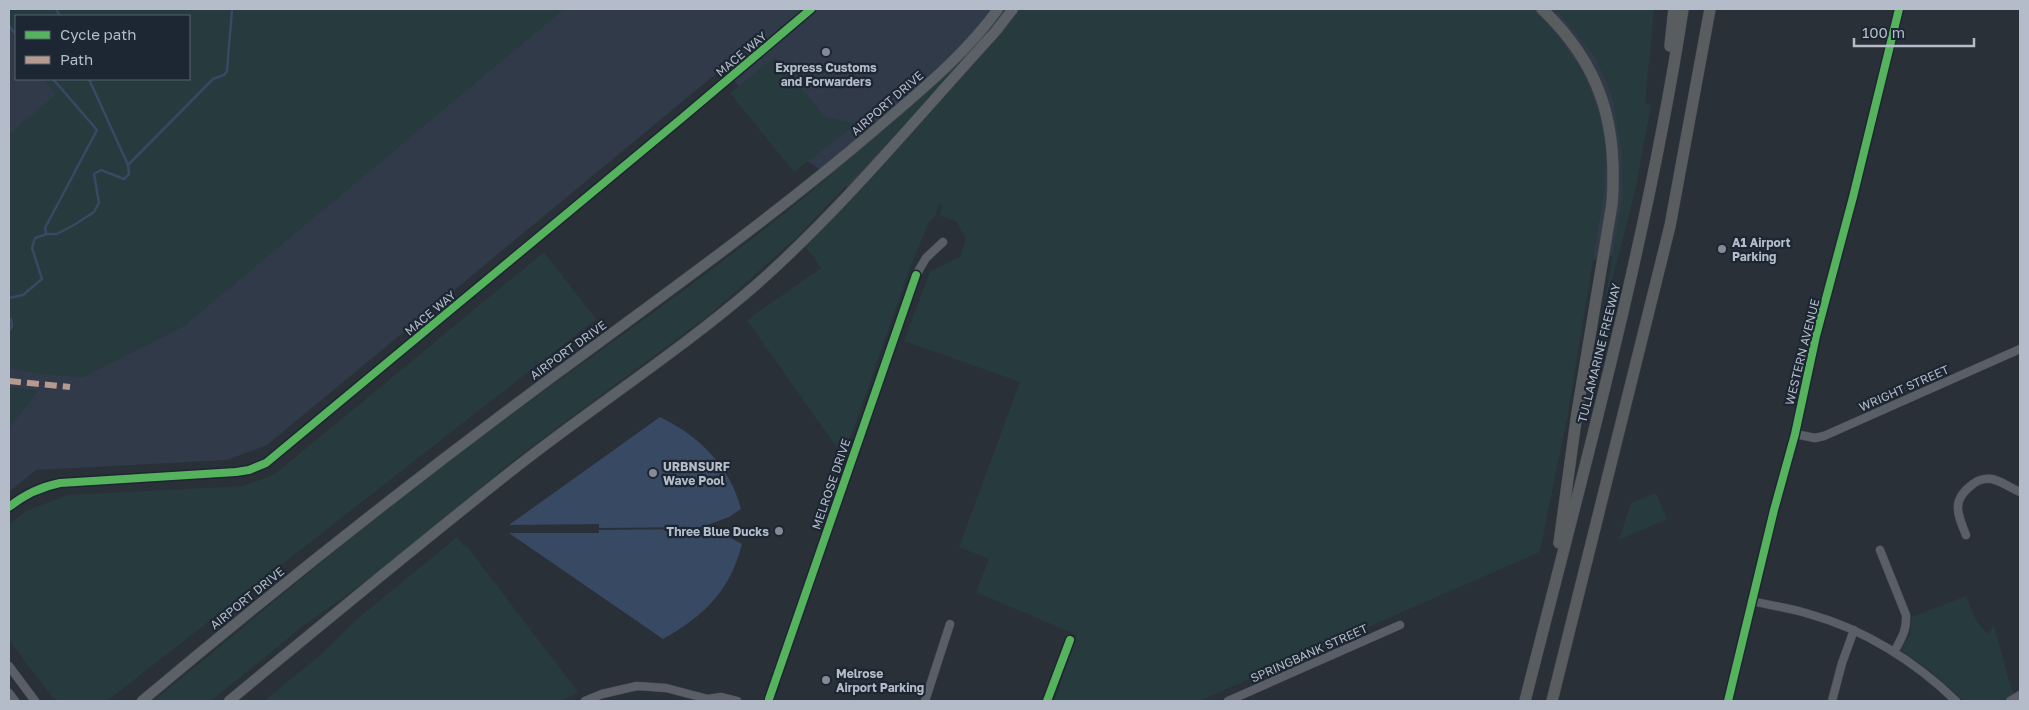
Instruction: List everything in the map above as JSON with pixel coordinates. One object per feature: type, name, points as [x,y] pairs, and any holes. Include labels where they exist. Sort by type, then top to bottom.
[{"type":"highway","points":[[1542,9],[1572,42],[1598,86],[1611,128],[1614,175],[1610,212],[1577,413],[1551,599]]},
{"type":"highway","points":[[1659,145],[1674,9]]},
{"type":"highway","name":"TULLAMARINE FREEWAY","points":[[1525,701],[1627,300],[1659,145],[1684,9]]},
{"type":"highway","points":[[1552,701],[1670,226],[1710,9]]},
{"type":"main road","name":"AIRPORT DRIVE","points":[[142,701],[306,566],[486,426],[715,258],[793,198],[893,114],[950,63],[985,26],[998,9]]},
{"type":"main road","points":[[229,701],[519,464],[680,346],[757,284],[855,186],[995,32],[1013,9]]},
{"type":"street","name":"MACE WAY","points":[[9,508],[23,496],[36,489],[60,483],[236,472],[250,470],[266,463],[811,9]]},
{"type":"street","name":"WESTERN AVENUE","points":[[1728,701],[1774,510],[1795,434],[1816,336],[1854,197],[1899,9]]},
{"type":"street","name":"MELROSE DRIVE","points":[[768,701],[916,274],[926,258],[943,242]]},
{"type":"street","name":"WRIGHT STREET","points":[[1795,434],[1815,438],[1824,436],[2020,349]]},
{"type":"street","points":[[1966,535],[1957,508],[1960,497],[1965,490],[1976,482],[1992,479],[2020,492]]},
{"type":"street","points":[[1880,550],[1906,615],[1904,635],[1894,652]]},
{"type":"street","points":[[1753,601],[1809,614],[1854,630],[1894,652],[1919,669],[1956,701]]},
{"type":"street","points":[[924,701],[950,624]]},
{"type":"street","name":"SPRINGBANK STREET","points":[[1228,701],[1400,625]]},
{"type":"street","points":[[1832,701],[1842,663],[1854,630]]},
{"type":"street","points":[[1047,701],[1070,640]]},
{"type":"street","points":[[9,666],[35,701]]},
{"type":"street","points":[[586,701],[602,694],[637,686],[666,688],[709,700],[721,697],[737,701]]},
{"type":"street","points":[[9,693],[15,701]]},
{"type":"street","points":[[2010,701],[2020,695]]},
{"type":"shaded area","points":[[9,9],[1654,9],[1613,256],[1580,263],[990,222],[928,200],[917,231],[799,156],[723,68],[267,445],[227,460],[36,470],[9,492]]},
{"type":"green space","points":[[9,9],[564,9],[184,326],[83,377],[38,374],[9,368],[9,134],[56,95],[45,80],[190,80],[190,15],[15,15],[15,39],[9,30]]},
{"type":"green space","points":[[1019,9],[1533,9],[1556,34],[1584,74],[1598,111],[1606,150],[1604,192],[1568,413],[1540,552],[1199,701],[1054,701],[1077,635],[976,592],[989,559],[959,547],[1020,382],[904,341],[930,272],[960,257],[966,239],[957,222],[939,215],[943,205],[939,204],[935,216],[929,222],[908,273],[841,465],[836,465],[840,452],[747,320],[821,268],[806,247],[980,58]]},
{"type":"green space","points":[[1554,9],[1654,9],[1645,103],[1651,105],[1636,187],[1602,320],[1622,198],[1622,153],[1612,94],[1596,59],[1563,17]]},
{"type":"green space","points":[[775,57],[825,117],[856,124],[794,172],[730,93]]},
{"type":"green space","points":[[949,71],[953,75],[795,239],[709,315],[514,460],[390,564],[303,626],[211,701],[153,701],[430,475],[504,419],[694,283],[787,211]]},
{"type":"green space","points":[[544,252],[596,319],[107,701],[60,701],[53,698],[9,640],[9,525],[26,511],[67,495],[243,486],[275,474]]},
{"type":"green space","points":[[9,387],[38,391],[9,428]]},
{"type":"green space","points":[[1656,493],[1667,519],[1619,540],[1631,503]]},
{"type":"green space","points":[[457,537],[464,546],[466,545],[578,692],[562,701],[264,701],[319,656],[356,620]]},
{"type":"green space","points":[[1966,596],[1976,620],[1987,634],[1994,625],[2014,694],[2003,701],[1964,701],[1927,668],[1900,650],[1910,635],[1912,617]]},
{"type":"water","name":"URBNSURF Wave Pool","points":[[660,417],[688,433],[711,454],[729,479],[741,509],[729,517],[702,527],[599,528],[599,524],[509,525]]},
{"type":"water","points":[[702,529],[729,537],[742,544],[737,561],[723,589],[703,611],[663,639],[509,533],[599,533],[599,530]]},
{"type":"waterway","points":[[56,9],[59,15]]},
{"type":"waterway","points":[[9,298],[23,295],[42,279],[32,248],[35,238],[47,234],[57,234],[94,212],[99,203],[94,174],[101,170],[124,179],[129,174],[128,165],[213,79],[224,75],[227,71],[232,9]]},
{"type":"waterway","points":[[9,26],[15,34]]},
{"type":"waterway","points":[[46,233],[45,228],[97,130],[54,80]]},
{"type":"waterway","points":[[89,80],[128,165]]},
{"type":"waterway","points":[[9,318],[12,326],[9,331]]},
{"type":"marked path","points":[[9,381],[70,387]]},
{"type":"cycle path","points":[[9,507],[33,492],[60,483],[236,472],[249,470],[266,463],[811,9]]},
{"type":"cycle path","points":[[1728,701],[1774,510],[1795,434],[1816,336],[1853,197],[1899,9]]},
{"type":"cycle path","points":[[769,699],[916,275]]},
{"type":"cycle path","points":[[1047,701],[1070,640]]},
{"type":"place","name":"Express Customs and Forwarders","points":[[826,52]]},
{"type":"place","name":"A1 Airport Parking","points":[[1722,249]]},
{"type":"place","name":"URBNSURF Wave Pool","points":[[653,473]]},
{"type":"place","name":"Three Blue Ducks","points":[[779,531]]},
{"type":"place","name":"Melrose Airport Parking","points":[[826,680]]}]
